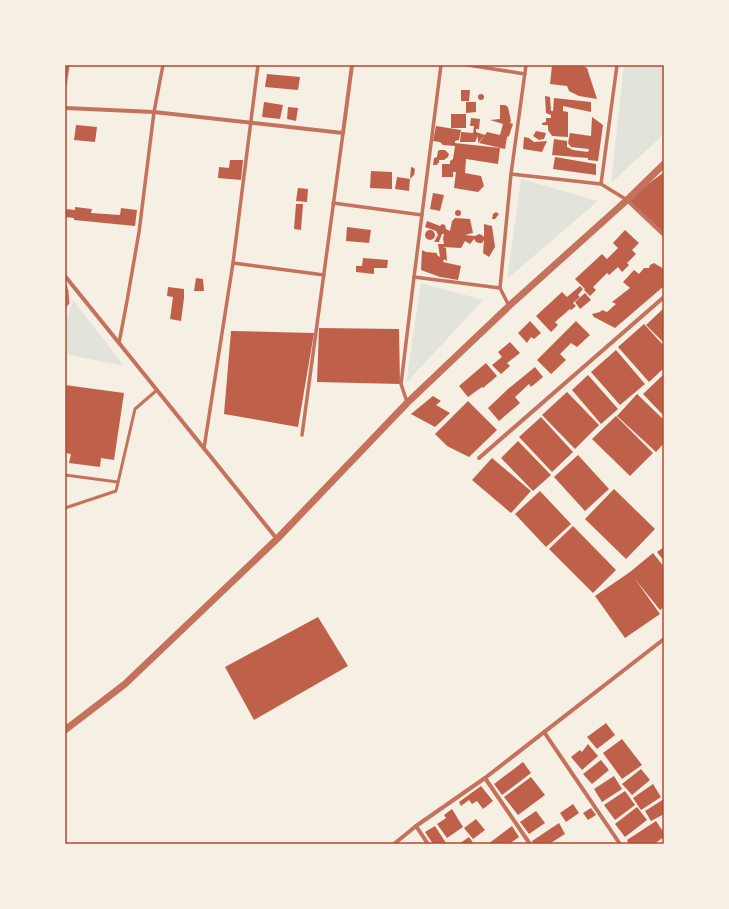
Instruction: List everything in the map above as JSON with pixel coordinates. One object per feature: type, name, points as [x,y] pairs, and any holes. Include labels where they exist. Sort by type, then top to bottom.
[{"type":"street","points":[[65,85],[68,65]]},
{"type":"street","points":[[119,342],[139,232],[154,112],[163,65]]},
{"type":"street","points":[[204,448],[233,263],[258,65]]},
{"type":"street","points":[[302,435],[352,65]]},
{"type":"street","points":[[407,404],[401,384],[441,65]]},
{"type":"street","points":[[468,65],[524,74]]},
{"type":"street","points":[[509,306],[500,288],[511,174],[526,65]]},
{"type":"street","points":[[601,184],[617,65]]},
{"type":"street","points":[[65,108],[154,112],[343,133]]},
{"type":"street","points":[[65,730],[125,684],[276,539],[407,404],[509,306],[627,200],[664,164]]},
{"type":"street","points":[[511,174],[601,184],[627,200],[664,235]]},
{"type":"street","points":[[334,203],[422,215]]},
{"type":"street","points":[[233,263],[324,275]]},
{"type":"street","points":[[65,276],[276,539]]},
{"type":"street","points":[[414,277],[500,288]]},
{"type":"street","points":[[479,458],[664,297]]},
{"type":"street","points":[[394,844],[416,826],[485,778],[664,639]]},
{"type":"street","points":[[544,732],[620,844]]},
{"type":"street","points":[[485,778],[530,844]]},
{"type":"street","points":[[416,826],[428,844]]},
{"type":"lane","points":[[65,285],[68,303],[65,306]]},
{"type":"lane","points":[[65,508],[116,491],[135,409],[157,390]]},
{"type":"lane","points":[[65,475],[118,482]]},
{"type":"shaded area","points":[[624,65],[664,65],[664,134],[611,183]]},
{"type":"shaded area","points":[[521,179],[598,201],[507,279]]},
{"type":"shaded area","points":[[421,283],[483,300],[406,383]]},
{"type":"shaded area","points":[[73,300],[124,366],[65,354],[65,327]]},
{"type":"building","points":[[552,65],[581,65],[587,68],[597,99],[579,96],[569,91],[567,86],[550,84]]},
{"type":"building","points":[[267,74],[300,77],[298,90],[265,87]]},
{"type":"building","points":[[461,90],[470,90],[469,101],[461,101]]},
{"type":"building","points":[[481,94],[484,97],[481,100],[478,97]]},
{"type":"building","points":[[545,96],[550,97],[551,111],[553,111],[554,98],[591,102],[591,112],[563,106],[563,111],[568,112],[568,137],[552,136],[548,130],[548,125],[542,125],[542,123],[546,122],[546,118],[551,118],[551,115],[546,113]]},
{"type":"building","points":[[264,102],[283,105],[280,119],[262,117]]},
{"type":"building","points":[[466,102],[476,102],[476,112],[466,113]]},
{"type":"building","points":[[500,105],[505,105],[508,107],[511,121],[510,123],[513,124],[509,136],[507,137],[505,149],[479,143],[487,132],[500,135],[503,124],[490,120],[500,119]]},
{"type":"building","points":[[288,107],[298,108],[296,121],[287,119]]},
{"type":"building","points":[[451,114],[466,114],[466,128],[451,128]]},
{"type":"building","points":[[592,117],[603,125],[598,161],[588,160],[588,158],[552,155],[554,139],[567,141],[567,147],[573,150],[588,152],[589,149],[571,147],[568,143],[570,133],[591,136]]},
{"type":"building","points":[[471,118],[480,119],[479,129],[476,129],[476,132],[485,135],[478,143],[478,136],[475,142],[460,142],[461,132],[473,133],[474,126],[470,126]]},
{"type":"building","points":[[76,125],[97,127],[95,142],[74,140]]},
{"type":"building","points":[[436,126],[461,130],[459,140],[455,141],[455,143],[500,148],[498,164],[466,159],[465,173],[481,176],[484,186],[478,192],[454,188],[456,172],[453,172],[453,177],[442,177],[442,164],[450,164],[450,161],[453,159],[455,146],[443,145],[440,142],[433,141]]},
{"type":"building","points":[[536,131],[546,133],[544,139],[539,140],[533,136]]},
{"type":"building","points":[[524,137],[529,138],[534,142],[547,141],[542,152],[523,149]]},
{"type":"building","points":[[445,150],[449,154],[448,157],[444,160],[439,160],[437,165],[433,165],[434,158],[437,157],[438,151]]},
{"type":"building","points":[[555,157],[596,164],[596,175],[553,169]]},
{"type":"building","points":[[230,160],[243,160],[241,180],[218,178],[219,167],[229,168]]},
{"type":"building","points":[[411,167],[415,170],[414,175],[410,179]]},
{"type":"building","points":[[371,171],[392,172],[392,189],[370,188]]},
{"type":"building","points":[[664,172],[664,235],[627,200]]},
{"type":"building","points":[[397,177],[410,179],[409,191],[395,189]]},
{"type":"building","points":[[298,188],[308,189],[307,202],[296,201]]},
{"type":"building","points":[[433,193],[444,195],[440,211],[430,209]]},
{"type":"building","points":[[296,204],[303,204],[301,230],[294,229]]},
{"type":"building","points":[[75,207],[92,209],[91,213],[120,215],[121,208],[137,210],[135,226],[74,220],[74,218],[65,217],[65,209],[75,210]]},
{"type":"building","points":[[458,210],[461,213],[458,216],[455,213]]},
{"type":"building","points":[[496,212],[499,214],[495,219],[492,219],[493,214]]},
{"type":"building","points":[[455,218],[470,219],[473,233],[465,235],[475,236],[479,234],[484,237],[484,224],[492,226],[495,247],[489,257],[483,253],[484,240],[482,243],[479,243],[474,239],[470,244],[465,241],[461,248],[443,247],[446,248],[447,261],[444,259],[443,262],[461,266],[458,280],[440,277],[421,270],[422,250],[437,253],[440,257],[438,244],[444,244],[444,234],[442,234],[439,242],[434,242],[438,235],[436,231],[425,227],[427,221],[440,226],[442,224],[445,225],[446,229],[450,231],[452,221]]},
{"type":"building","points":[[347,227],[371,230],[369,243],[346,241]]},
{"type":"building","points":[[428,230],[432,230],[434,231],[434,239],[428,240],[425,237],[425,233]]},
{"type":"building","points":[[625,230],[639,243],[632,250],[636,254],[627,263],[629,265],[622,272],[618,267],[609,275],[607,273],[593,287],[596,290],[590,296],[575,279],[602,254],[607,259],[618,248],[613,243]]},
{"type":"building","points":[[363,258],[388,260],[387,268],[374,268],[374,274],[356,272],[356,266],[362,266]]},
{"type":"building","points":[[654,263],[664,269],[664,286],[615,328],[594,317],[592,314],[602,310],[607,312],[616,304],[612,302],[630,288],[623,282],[634,270],[639,274],[644,268],[649,268],[650,265]]},
{"type":"building","points":[[196,278],[203,279],[204,291],[194,291]]},
{"type":"building","points":[[580,286],[583,289],[578,295],[580,297],[573,303],[576,306],[571,310],[570,309],[555,322],[558,325],[551,332],[536,316],[562,292],[567,297]]},
{"type":"building","points":[[168,287],[184,289],[181,321],[170,319],[173,297],[167,296]]},
{"type":"building","points":[[585,293],[591,300],[580,309],[575,302]]},
{"type":"building","points":[[664,308],[664,343],[646,325]]},
{"type":"building","points":[[530,321],[541,333],[534,339],[531,337],[527,343],[518,333]]},
{"type":"building","points":[[576,321],[590,335],[577,347],[571,343],[560,354],[566,360],[551,374],[537,360]]},
{"type":"building","points":[[644,324],[664,346],[664,368],[649,382],[618,347]]},
{"type":"building","points":[[319,328],[399,329],[400,384],[317,382]]},
{"type":"building","points":[[231,331],[314,333],[298,427],[224,414]]},
{"type":"building","points":[[510,342],[520,353],[507,363],[510,366],[501,374],[492,365],[502,357],[498,352]]},
{"type":"building","points":[[616,350],[645,384],[620,405],[591,372]]},
{"type":"building","points":[[486,363],[497,376],[483,388],[482,387],[468,397],[459,386]]},
{"type":"building","points":[[535,367],[543,377],[531,387],[529,384],[515,397],[520,403],[499,421],[488,408]]},
{"type":"building","points":[[664,374],[664,416],[643,394]]},
{"type":"building","points":[[588,375],[618,409],[601,424],[572,390]]},
{"type":"building","points":[[65,385],[124,393],[114,460],[101,458],[100,467],[69,463],[71,454],[65,453]]},
{"type":"building","points":[[567,392],[599,425],[575,449],[542,415]]},
{"type":"building","points":[[637,394],[664,420],[664,443],[656,452],[617,416]]},
{"type":"building","points":[[433,396],[441,401],[436,405],[450,413],[435,427],[411,414]]},
{"type":"building","points":[[468,401],[497,430],[469,457],[447,446],[435,434]]},
{"type":"building","points":[[616,416],[653,453],[630,476],[592,439]]},
{"type":"building","points":[[541,417],[573,452],[552,472],[519,437]]},
{"type":"building","points":[[518,441],[551,475],[533,491],[501,458]]},
{"type":"building","points":[[578,455],[609,489],[585,511],[554,477]]},
{"type":"building","points":[[492,458],[531,491],[511,513],[472,480]]},
{"type":"building","points":[[614,489],[655,529],[626,559],[585,519]]},
{"type":"building","points":[[540,491],[571,524],[546,547],[515,514]]},
{"type":"building","points":[[573,526],[616,570],[593,593],[549,549]]},
{"type":"building","points":[[664,547],[664,561],[657,552]]},
{"type":"building","points":[[653,553],[664,567],[664,607],[660,610],[635,579],[660,614],[625,638],[595,596],[630,572]]},
{"type":"building","points":[[318,617],[348,666],[254,720],[225,667]]},
{"type":"building","points":[[606,723],[615,735],[597,749],[587,737]]},
{"type":"building","points":[[622,739],[642,765],[622,779],[603,753]]},
{"type":"building","points":[[588,744],[598,756],[582,770],[571,757],[580,750],[582,752]]},
{"type":"building","points":[[601,760],[609,770],[592,784],[583,774]]},
{"type":"building","points":[[523,762],[531,773],[502,795],[494,784]]},
{"type":"building","points":[[641,769],[650,780],[632,795],[622,784]]},
{"type":"building","points":[[614,776],[622,789],[602,802],[594,789]]},
{"type":"building","points":[[531,777],[545,795],[518,815],[504,797]]},
{"type":"building","points":[[653,784],[661,797],[641,810],[633,798]]},
{"type":"building","points":[[481,786],[493,801],[483,809],[477,801],[472,804],[469,800],[461,806],[459,802]]},
{"type":"building","points":[[625,791],[635,805],[615,820],[604,805]]},
{"type":"building","points":[[664,799],[664,814],[651,821],[645,811]]},
{"type":"building","points":[[573,804],[579,813],[566,822],[560,813]]},
{"type":"building","points":[[637,807],[647,820],[625,837],[615,824]]},
{"type":"building","points":[[591,808],[596,815],[588,820],[583,813]]},
{"type":"building","points":[[452,809],[463,827],[447,838],[437,824],[446,818],[444,815]]},
{"type":"building","points":[[536,811],[545,823],[529,834],[520,822]]},
{"type":"building","points":[[476,819],[485,830],[473,839],[464,828]]},
{"type":"building","points":[[656,821],[664,833],[664,837],[654,844],[629,844],[627,840]]},
{"type":"building","points":[[559,823],[565,834],[549,844],[534,844],[532,841]]},
{"type":"building","points":[[435,826],[446,843],[433,844],[425,832]]},
{"type":"building","points":[[512,826],[519,837],[509,844],[488,844]]},
{"type":"building","points":[[469,837],[474,844],[459,844]]}]
